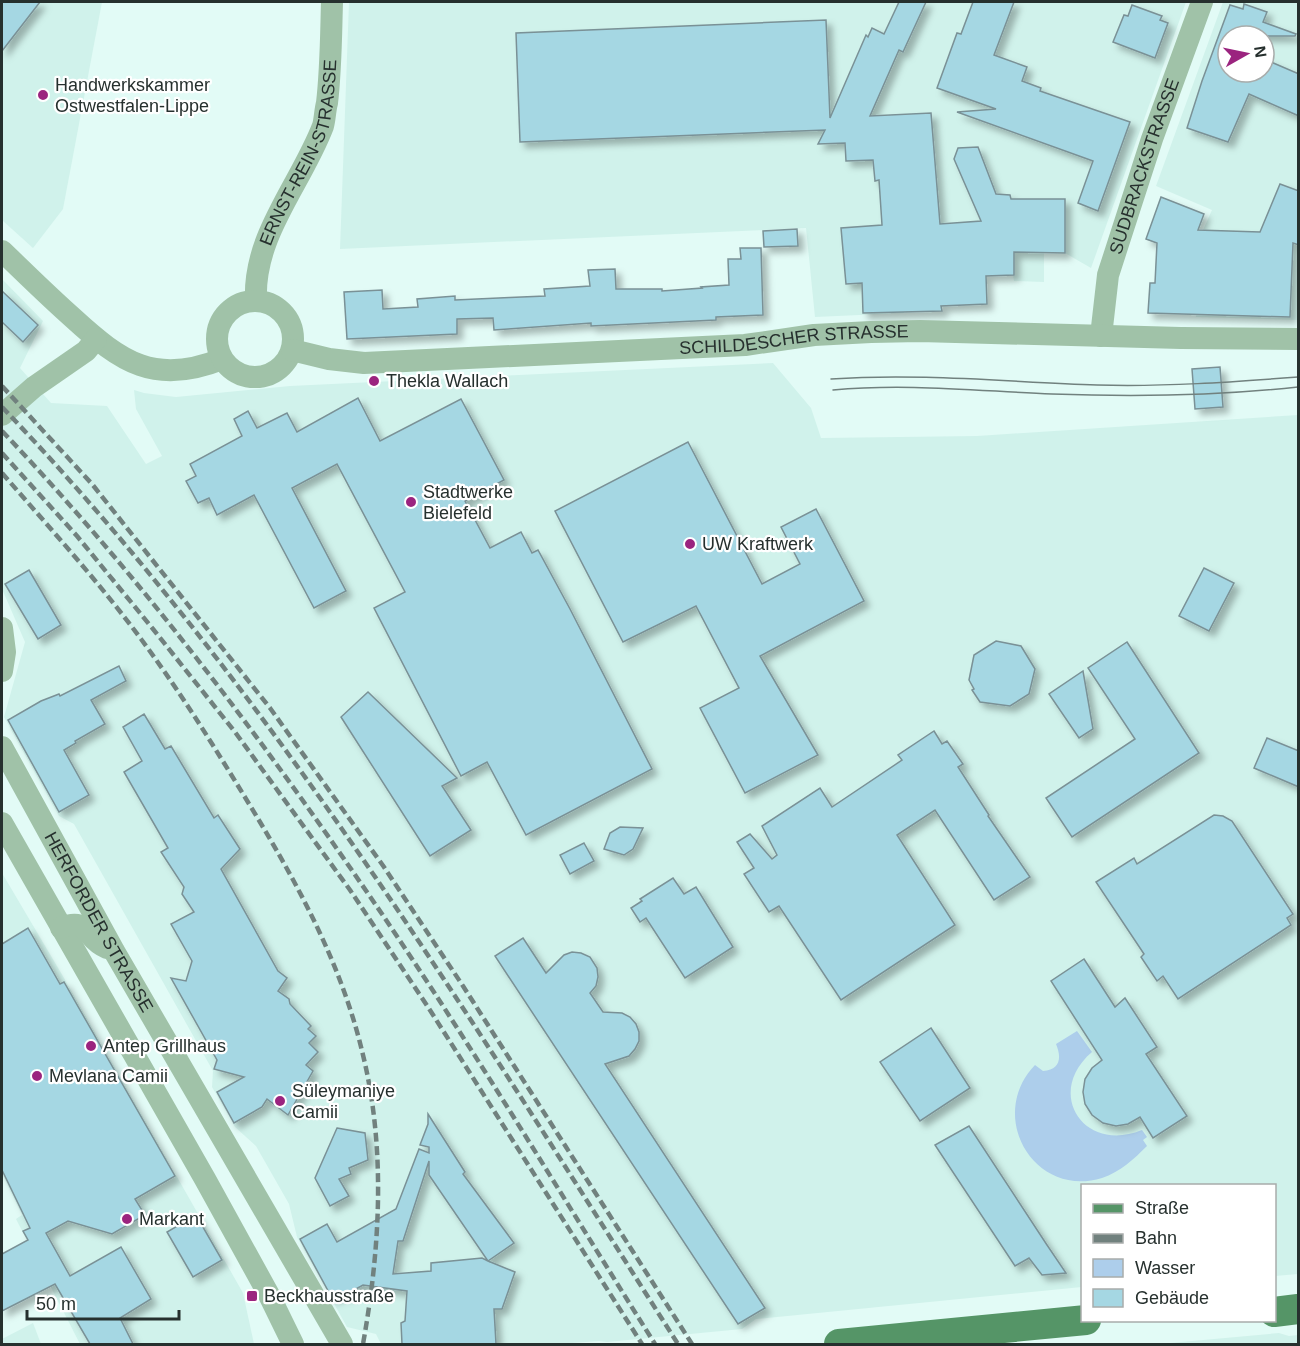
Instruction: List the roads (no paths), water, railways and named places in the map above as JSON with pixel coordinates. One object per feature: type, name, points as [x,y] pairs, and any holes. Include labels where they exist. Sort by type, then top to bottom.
[{"type":"main road","points":[[1276,1294],[1299,1292]]},
{"type":"main road","points":[[1276,1311],[1299,1309]]},
{"type":"main road","points":[[839,1344],[998,1337],[1081,1321]]},
{"type":"street","name":"ERNST-REIN-STRASSE","points":[[256,300],[258,273],[271,227],[307,162],[324,123],[329,87],[332,2]]},
{"type":"street","name":"SUDBRACKSTRASSE","points":[[1101,336],[1108,275],[1152,139],[1202,2]]},
{"type":"street","points":[[2,251],[96,339],[132,363],[158,370],[180,370],[211,364],[222,359]]},
{"type":"street","points":[[256,300],[270,304],[282,311],[290,323],[293,336],[292,350],[281,368],[272,374],[261,377],[241,375],[232,370],[222,359],[218,349],[217,335],[221,321],[230,310],[242,303],[256,300]]},
{"type":"street","name":"SCHILDESCHER STRASSE","points":[[292,350],[322,358],[364,363],[745,345],[845,332],[920,331],[1299,339]]},
{"type":"street","points":[[2,415],[34,387],[86,351],[96,339]]},
{"type":"street","points":[[2,628],[5,652],[2,671]]},
{"type":"street","name":"HERFORDER STRASSE","points":[[2,747],[114,951],[342,1344]]},
{"type":"street","name":"HERFORDER STRASSE","points":[[2,823],[211,1188],[293,1344]]},
{"type":"street","points":[[61,928],[73,923],[80,925],[97,944],[114,951]]},
{"type":"water","points":[[1077,1031],[1092,1052],[1078,1068],[1071,1085],[1071,1101],[1077,1115],[1088,1127],[1103,1134],[1121,1135],[1142,1130],[1147,1137],[1143,1140],[1147,1146],[1121,1169],[1102,1178],[1078,1181],[1056,1176],[1038,1165],[1025,1148],[1017,1129],[1015,1107],[1021,1085],[1035,1065],[1043,1071],[1056,1066],[1059,1054],[1056,1044]]},
{"type":"tram line","points":[[831,379],[931,377],[1064,384],[1147,385],[1298,377]]},
{"type":"tram line","points":[[833,390],[915,387],[1052,394],[1145,395],[1206,394],[1298,387]]},
{"type":"railway","points":[[2,386],[92,484],[270,708],[384,867],[463,986],[692,1344]]},
{"type":"railway","points":[[2,407],[99,514],[191,625],[278,740],[444,979],[678,1344]]},
{"type":"railway","points":[[2,431],[145,593],[277,764],[399,939],[655,1344]]},
{"type":"railway","points":[[2,453],[77,536],[153,629],[235,732],[350,890],[428,1007],[642,1344]]},
{"type":"railway","points":[[2,473],[108,596],[172,683],[274,845],[333,962],[355,1023],[363,1055],[370,1091],[378,1163],[377,1236],[363,1344]]},
{"type":"place","name":"Handwerkskammer Ostwestfalen-Lippe","points":[[43,95]]},
{"type":"place","name":"Thekla Wallach","points":[[374,381]]},
{"type":"place","name":"Stadtwerke Bielefeld","points":[[411,502]]},
{"type":"place","name":"UW Kraftwerk","points":[[690,544]]},
{"type":"place","name":"Antep Grillhaus","points":[[91,1046]]},
{"type":"place","name":"Mevlana Camii","points":[[37,1076]]},
{"type":"place","name":"Süleymaniye Camii","points":[[280,1101]]},
{"type":"place","name":"Markant","points":[[127,1219]]},
{"type":"place","name":"Beckhausstraße","points":[[252,1296]]}]
